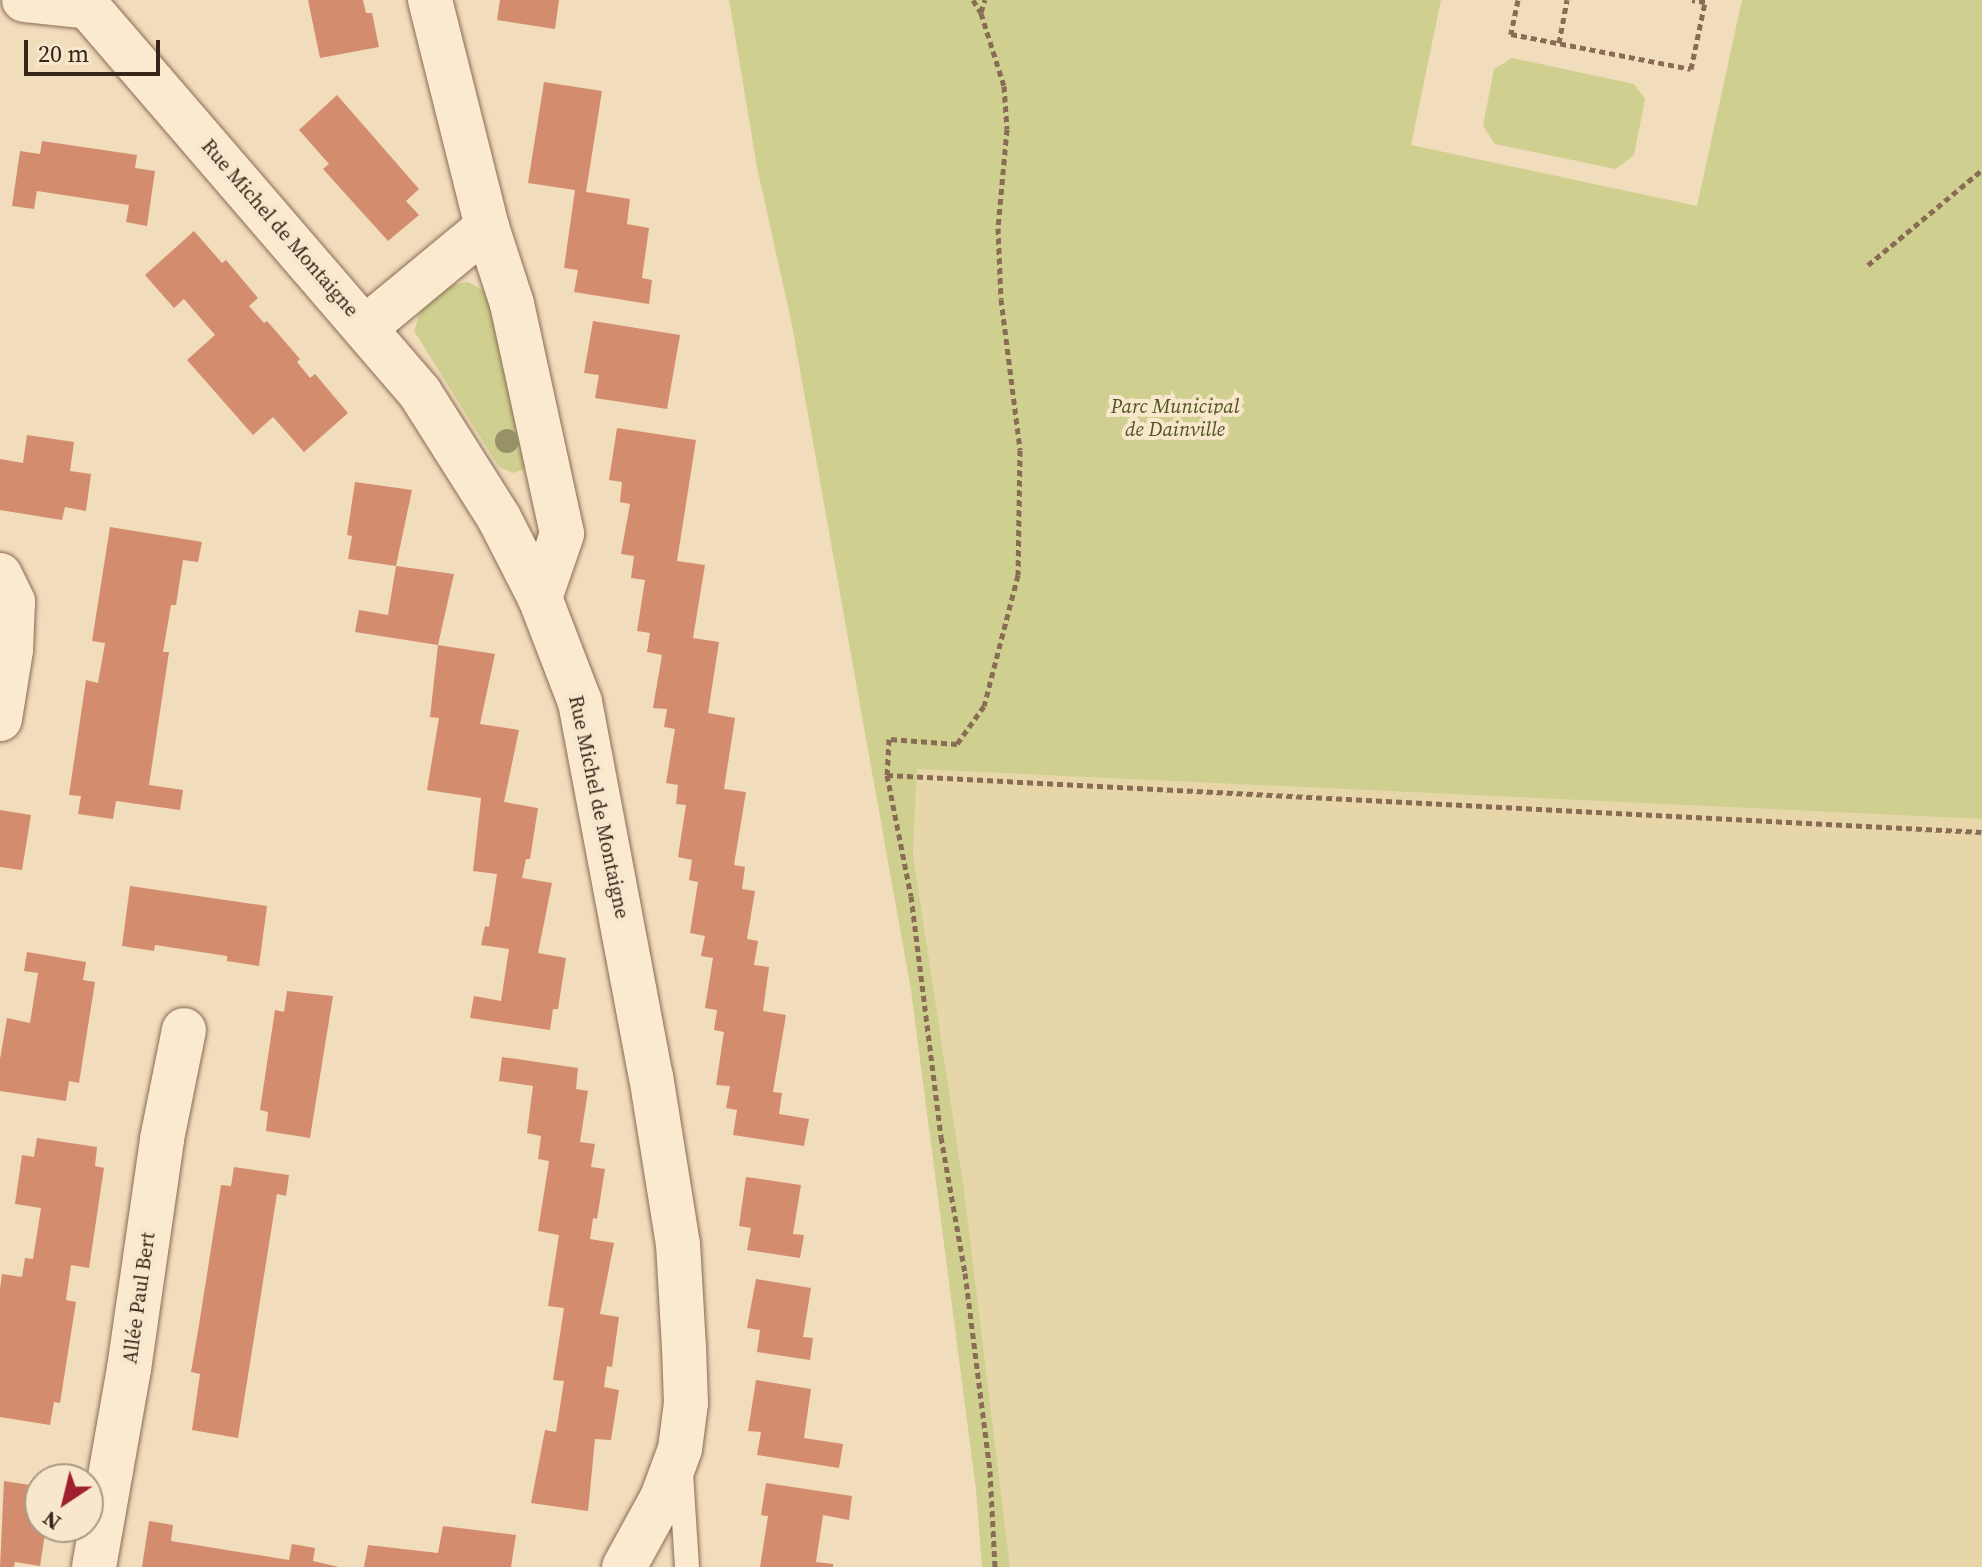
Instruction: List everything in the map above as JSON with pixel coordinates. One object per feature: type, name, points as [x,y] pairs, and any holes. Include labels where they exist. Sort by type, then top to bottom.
[{"type":"street","points":[[24,0],[86,3]]},
{"type":"street","points":[[430,0],[487,227],[512,304],[562,534],[540,598]]},
{"type":"street","name":"Rue Michel de Montaigne","points":[[86,3],[366,327],[449,434],[499,518],[540,598],[580,702],[651,1076],[678,1244],[686,1403],[680,1449],[662,1498],[624,1567]]},
{"type":"street","points":[[366,327],[487,227]]},
{"type":"street","points":[[0,575],[13,602],[11,650],[0,719]]},
{"type":"street","name":"Allée Paul Bert","points":[[94,1567],[129,1369],[162,1139],[184,1030]]},
{"type":"lane","points":[[680,1449],[687,1567]]},
{"type":"path","points":[[973,0],[981,13],[1004,86],[1007,129],[998,228],[1001,299],[1020,450],[1018,575],[984,706],[957,744],[889,739],[887,775],[911,896],[941,1137],[965,1273],[990,1471],[995,1567]]},
{"type":"path","points":[[981,13],[985,0]]},
{"type":"path","points":[[1518,0],[1511,34],[1691,69],[1705,2],[1692,0]]},
{"type":"path","points":[[1559,43],[1567,0]]},
{"type":"path","points":[[1868,265],[1982,170]]},
{"type":"path","points":[[887,775],[1982,832]]},
{"type":"shaded area","points":[[917,769],[1982,819],[1982,1567],[1010,1567],[964,1189],[913,854]]},
{"type":"green space","name":"Parc Municipal de Dainville","points":[[729,0],[1441,0],[1411,145],[1697,206],[1742,0],[1982,0],[1982,819],[917,769],[913,854],[964,1189],[1010,1567],[982,1567],[976,1490],[911,990],[792,325],[757,167]]},
{"type":"green space","points":[[1512,58],[1634,84],[1645,99],[1634,155],[1616,169],[1495,144],[1483,126],[1494,69]]},
{"type":"green space","points":[[468,282],[488,293],[526,456],[524,469],[513,473],[499,467],[414,331],[422,306],[450,285]]},
{"type":"building","points":[[308,0],[363,0],[366,13],[372,13],[379,47],[320,58]]},
{"type":"building","points":[[500,0],[559,0],[555,29],[497,20]]},
{"type":"building","points":[[544,82],[602,91],[586,192],[630,199],[627,224],[649,228],[642,278],[652,280],[649,304],[574,292],[578,270],[564,268],[575,190],[528,183]]},
{"type":"building","points":[[337,95],[419,189],[406,201],[419,215],[388,241],[323,169],[329,164],[299,130]]},
{"type":"building","points":[[42,141],[137,155],[135,168],[155,171],[147,226],[126,222],[129,205],[37,191],[34,209],[12,206],[20,151],[40,154]]},
{"type":"building","points":[[194,231],[222,263],[226,260],[258,298],[249,306],[264,323],[267,321],[300,359],[297,362],[310,378],[315,374],[348,413],[304,452],[273,417],[253,435],[187,360],[215,335],[184,299],[174,308],[145,275]]},
{"type":"building","points":[[593,321],[680,335],[667,409],[595,398],[599,375],[584,373]]},
{"type":"building","points":[[617,428],[696,440],[677,561],[705,565],[693,638],[719,642],[708,713],[735,718],[724,789],[746,792],[734,865],[745,867],[742,889],[755,891],[747,939],[758,941],[754,965],[769,967],[763,1011],[786,1015],[773,1092],[782,1093],[779,1114],[809,1119],[804,1146],[733,1135],[737,1110],[726,1108],[730,1086],[716,1085],[724,1032],[714,1030],[717,1010],[705,1008],[713,958],[701,956],[705,936],[690,933],[698,882],[689,880],[692,860],[678,857],[686,805],[676,804],[678,785],[666,783],[675,729],[664,727],[667,709],[653,708],[662,655],[647,652],[650,633],[637,631],[645,580],[631,578],[634,556],[621,554],[630,504],[620,502],[622,482],[609,480]]},
{"type":"building","points":[[27,435],[74,442],[70,471],[91,474],[86,511],[65,507],[62,520],[0,510],[0,459],[23,463]]},
{"type":"building","points":[[355,482],[412,490],[396,566],[348,559],[352,536],[347,535]]},
{"type":"building","points":[[110,527],[202,542],[198,562],[183,560],[176,605],[171,605],[163,652],[169,652],[149,785],[183,790],[180,810],[116,801],[113,819],[78,814],[81,796],[69,795],[86,680],[98,683],[105,643],[92,641]]},
{"type":"building","points":[[396,566],[454,574],[438,645],[355,632],[359,610],[388,615]]},
{"type":"building","points":[[438,645],[495,654],[480,724],[519,730],[504,802],[538,808],[530,859],[526,859],[522,878],[552,883],[538,953],[566,958],[558,1009],[553,1009],[550,1030],[470,1018],[474,996],[501,1001],[509,949],[481,945],[485,926],[489,927],[497,874],[473,871],[481,798],[427,790],[439,718],[430,717]]},
{"type":"building","points":[[0,810],[31,815],[22,870],[0,867]]},
{"type":"building","points":[[130,886],[267,906],[259,966],[227,961],[227,956],[155,945],[154,951],[122,946]]},
{"type":"building","points":[[27,952],[86,962],[83,980],[95,982],[79,1083],[69,1081],[66,1101],[0,1091],[0,1059],[7,1018],[30,1023],[38,973],[24,971]]},
{"type":"building","points":[[287,991],[333,996],[310,1138],[266,1131],[268,1112],[260,1110],[275,1010],[284,1012]]},
{"type":"building","points":[[502,1057],[578,1068],[576,1089],[588,1091],[580,1142],[595,1144],[591,1167],[605,1169],[597,1219],[593,1218],[590,1239],[614,1243],[600,1314],[619,1317],[612,1367],[607,1366],[604,1387],[619,1390],[611,1440],[595,1439],[588,1511],[531,1503],[545,1430],[556,1432],[564,1381],[553,1380],[564,1308],[548,1306],[559,1235],[538,1231],[549,1161],[538,1159],[541,1136],[527,1133],[533,1086],[499,1081]]},
{"type":"building","points":[[37,1138],[97,1147],[95,1166],[104,1168],[89,1268],[71,1265],[66,1300],[76,1302],[60,1403],[54,1402],[50,1425],[0,1417],[0,1289],[2,1274],[22,1277],[25,1258],[33,1259],[41,1208],[15,1204],[22,1155],[34,1157]]},
{"type":"building","points":[[234,1167],[289,1175],[286,1196],[277,1194],[238,1438],[192,1430],[200,1374],[191,1372],[221,1185],[231,1186]]},
{"type":"building","points":[[746,1177],[801,1185],[793,1234],[804,1235],[800,1258],[747,1250],[751,1228],[739,1226]]},
{"type":"building","points":[[756,1279],[811,1288],[803,1337],[813,1338],[810,1360],[757,1352],[760,1330],[747,1328]]},
{"type":"building","points":[[756,1380],[811,1389],[804,1438],[843,1444],[839,1468],[757,1455],[761,1432],[748,1431]]},
{"type":"building","points":[[4,1481],[24,1484],[24,1543],[44,1543],[40,1566],[15,1562],[14,1567],[0,1567]]},
{"type":"building","points":[[766,1483],[852,1496],[849,1520],[823,1515],[816,1562],[833,1564],[833,1567],[760,1567],[768,1516],[761,1515]]},
{"type":"building","points":[[149,1521],[173,1525],[171,1541],[289,1560],[292,1544],[315,1548],[313,1561],[339,1567],[142,1567]]},
{"type":"building","points":[[443,1526],[516,1535],[511,1567],[364,1567],[368,1545],[438,1553]]}]
